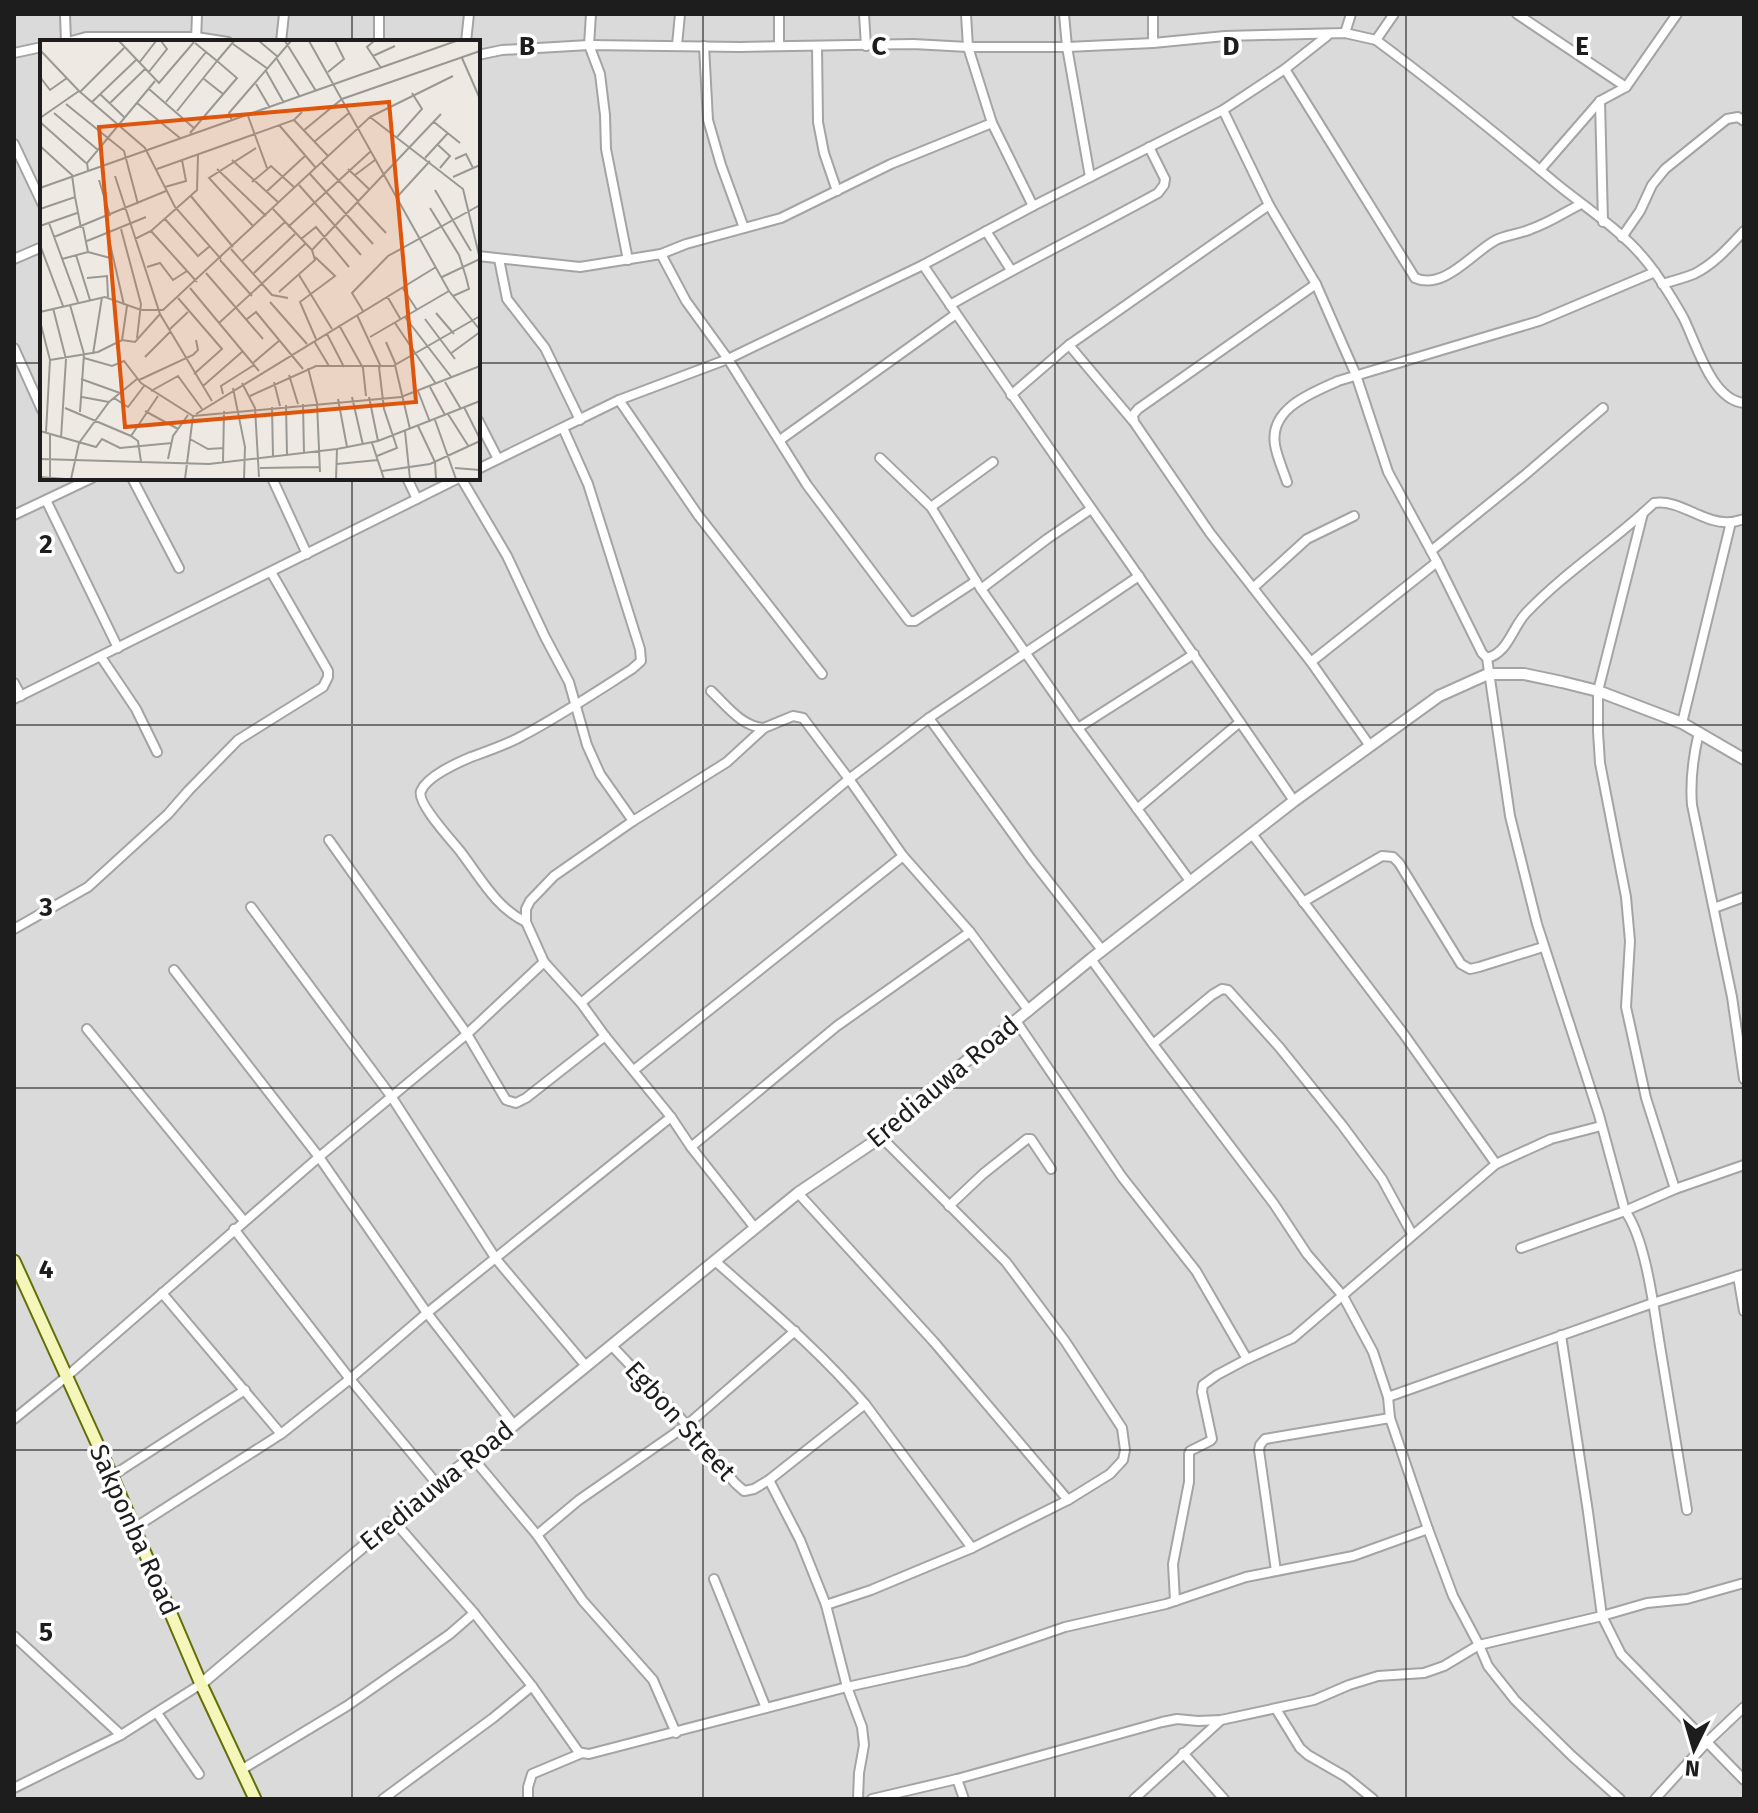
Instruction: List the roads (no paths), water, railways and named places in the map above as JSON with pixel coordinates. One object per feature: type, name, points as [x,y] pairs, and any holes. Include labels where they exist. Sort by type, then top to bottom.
[{"type":"main road","name":"Sakponba Road","points":[[14,1261],[255,1799]]},
{"type":"street","points":[[65,14],[67,40]]},
{"type":"street","points":[[75,40],[86,37],[196,40],[197,14]]},
{"type":"street","points":[[281,40],[284,14]]},
{"type":"street","points":[[379,14],[379,40]]},
{"type":"street","points":[[466,40],[469,14]]},
{"type":"street","points":[[591,14],[589,45],[600,74],[606,149],[628,260]]},
{"type":"street","points":[[677,45],[680,14]]},
{"type":"street","points":[[779,14],[779,46]]},
{"type":"street","points":[[864,14],[866,46]]},
{"type":"street","points":[[966,14],[968,47],[992,123],[1033,206]]},
{"type":"street","points":[[1064,14],[1090,177]]},
{"type":"street","points":[[1153,14],[1153,43]]},
{"type":"street","points":[[1345,33],[1351,14]]},
{"type":"street","points":[[1376,40],[1394,14]]},
{"type":"street","points":[[1517,14],[1626,87]]},
{"type":"street","points":[[1540,170],[1600,101],[1626,87],[1677,14]]},
{"type":"street","points":[[480,55],[502,50],[589,45],[1067,47],[1225,36],[1345,33],[1376,40],[1640,253],[1683,318],[1704,367],[1726,396],[1744,403]]},
{"type":"street","points":[[480,468],[619,400],[728,359],[923,265],[1223,110],[1332,34]]},
{"type":"street","points":[[704,46],[708,120],[744,228]]},
{"type":"street","points":[[817,46],[818,122],[824,153],[837,191]]},
{"type":"street","points":[[14,53],[40,47]]},
{"type":"street","points":[[1285,69],[1415,278],[1422,282],[1455,272],[1496,240],[1533,229],[1581,204]]},
{"type":"street","points":[[1600,101],[1603,222]]},
{"type":"street","points":[[1622,237],[1640,211],[1652,185],[1665,169],[1727,119],[1741,119],[1744,107]]},
{"type":"street","points":[[1223,110],[1269,205],[1316,284],[1356,375],[1388,472],[1487,658],[1510,816],[1543,947],[1625,1211],[1640,1241],[1687,1510]]},
{"type":"street","points":[[480,256],[580,267],[661,254],[781,218],[891,164],[992,123]]},
{"type":"street","points":[[14,144],[40,199]]},
{"type":"street","points":[[950,305],[1158,193],[1165,179],[1149,147]]},
{"type":"street","points":[[1011,395],[1069,345],[1269,205]]},
{"type":"street","points":[[986,231],[1011,270]]},
{"type":"street","points":[[1662,284],[1693,275],[1723,253],[1744,231]]},
{"type":"street","points":[[14,259],[40,248]]},
{"type":"street","points":[[661,254],[686,301],[728,359],[807,485],[909,621],[915,621],[978,585],[1091,509]]},
{"type":"street","points":[[499,259],[507,299],[545,348],[580,420]]},
{"type":"street","points":[[923,265],[1294,801]]},
{"type":"street","points":[[1287,482],[1274,443],[1276,424],[1283,413],[1310,394],[1356,375],[1539,321],[1655,272]]},
{"type":"street","points":[[1134,422],[1133,415],[1138,409],[1316,284]]},
{"type":"street","points":[[780,440],[956,314]]},
{"type":"street","points":[[1069,345],[1134,422],[1210,533],[1311,662],[1370,746]]},
{"type":"street","points":[[14,348],[40,406]]},
{"type":"street","points":[[619,400],[698,515],[822,674]]},
{"type":"street","points":[[1431,551],[1603,408]]},
{"type":"street","points":[[480,424],[498,459]]},
{"type":"street","points":[[526,922],[513,916],[498,902],[420,795],[433,778],[445,770],[521,737],[641,661],[588,484],[563,428]]},
{"type":"street","points":[[880,458],[931,507],[978,585],[1025,653],[1190,881]]},
{"type":"street","points":[[931,507],[993,462]]},
{"type":"street","points":[[133,480],[179,568]]},
{"type":"street","points":[[273,480],[307,554]]},
{"type":"street","points":[[408,480],[417,499]]},
{"type":"street","points":[[14,683],[17,698],[456,480]]},
{"type":"street","points":[[461,480],[507,556],[569,682],[587,745],[600,774],[633,821]]},
{"type":"street","points":[[15,514],[78,481]]},
{"type":"street","points":[[46,500],[118,648]]},
{"type":"street","points":[[1487,658],[1503,649],[1518,622],[1537,602],[1654,503],[1665,501],[1718,521],[1744,519]]},
{"type":"street","points":[[1643,513],[1598,691],[1600,763],[1626,897],[1630,941],[1626,1007],[1646,1098],[1675,1189]]},
{"type":"street","points":[[1253,588],[1307,539],[1354,516]]},
{"type":"street","points":[[1682,723],[1731,522]]},
{"type":"street","points":[[1311,662],[1437,562]]},
{"type":"street","points":[[14,929],[88,887],[168,814],[238,740],[323,687],[328,671],[271,572]]},
{"type":"street","points":[[581,1003],[849,779],[929,718],[1139,576]]},
{"type":"street","points":[[1078,728],[1194,654]]},
{"type":"street","points":[[101,657],[136,709],[157,752]]},
{"type":"street","name":"Erediauwa Road","points":[[201,1684],[437,1484],[798,1193],[881,1137],[920,1099],[1102,950],[1294,801],[1439,696],[1488,674],[1524,674],[1598,691],[1682,723],[1744,759]]},
{"type":"street","points":[[711,691],[745,723],[754,728],[764,728]]},
{"type":"street","points":[[755,1228],[581,1003],[544,962],[526,922],[526,909],[554,876],[633,821],[727,762],[764,728],[793,716],[803,718],[903,856],[970,932],[1029,1011]]},
{"type":"street","points":[[929,718],[1031,859],[1102,950]]},
{"type":"street","points":[[1137,809],[1240,722]]},
{"type":"street","points":[[1699,732],[1691,794],[1705,876],[1739,1017],[1744,1079]]},
{"type":"street","points":[[1252,834],[1403,1033],[1496,1164]]},
{"type":"street","points":[[329,840],[467,1034],[506,1100],[516,1103],[526,1098],[605,1036]]},
{"type":"street","points":[[634,1070],[903,856]]},
{"type":"street","points":[[1303,902],[1382,856],[1393,857],[1461,964],[1470,969],[1543,947]]},
{"type":"street","points":[[1714,908],[1744,897]]},
{"type":"street","points":[[251,907],[391,1096],[496,1259],[586,1366]]},
{"type":"street","points":[[691,1147],[837,1026],[970,932]]},
{"type":"street","points":[[1091,959],[1274,1204],[1307,1254],[1343,1296],[1373,1352],[1388,1397],[1390,1418],[1428,1529],[1453,1596],[1488,1666],[1515,1700],[1620,1799]]},
{"type":"street","points":[[14,1419],[467,1034],[544,962]]},
{"type":"street","points":[[174,970],[319,1157],[427,1313],[514,1425]]},
{"type":"street","points":[[1153,1044],[1212,995],[1222,989],[1228,990],[1342,1125],[1382,1179],[1412,1234]]},
{"type":"street","points":[[1016,1021],[1122,1177],[1196,1271],[1247,1359]]},
{"type":"street","points":[[87,1029],[244,1221]]},
{"type":"street","points":[[134,1528],[281,1434],[671,1117]]},
{"type":"street","points":[[1175,1601],[1173,1564],[1189,1482],[1189,1454],[1212,1439],[1203,1385],[1247,1359],[1293,1338],[1496,1164],[1551,1139],[1601,1126]]},
{"type":"street","points":[[826,1605],[972,1548],[1068,1500],[1110,1474],[1123,1460],[1125,1450],[1122,1428],[1065,1341],[1006,1262],[881,1137]]},
{"type":"street","points":[[949,1206],[1027,1139],[1031,1139],[1051,1169]]},
{"type":"street","points":[[1521,1248],[1744,1165]]},
{"type":"street","points":[[798,1193],[934,1342],[1068,1500]]},
{"type":"street","points":[[234,1229],[350,1379],[437,1484]]},
{"type":"street","points":[[715,1261],[795,1331],[847,1383],[972,1548]]},
{"type":"street","points":[[1388,1397],[1741,1275],[1744,1311]]},
{"type":"street","points":[[162,1293],[281,1434]]},
{"type":"street","points":[[537,1535],[579,1500],[687,1425],[795,1331]]},
{"type":"street","points":[[1561,1335],[1602,1616],[1621,1654],[1744,1780]]},
{"type":"street","name":"Egbon Street","points":[[612,1346],[744,1491],[769,1480],[865,1404]]},
{"type":"street","points":[[112,1476],[245,1390]]},
{"type":"street","points":[[1276,1571],[1260,1445],[1265,1439],[1390,1418]]},
{"type":"street","points":[[472,1457],[537,1535],[583,1601],[653,1680],[676,1733]]},
{"type":"street","points":[[769,1480],[800,1540],[826,1605],[847,1687],[862,1727],[864,1745],[858,1799]]},
{"type":"street","points":[[393,1520],[474,1613],[578,1751],[589,1754],[847,1687],[966,1661],[1065,1627],[1175,1601],[1246,1577],[1353,1556],[1428,1529]]},
{"type":"street","points":[[714,1579],[766,1708]]},
{"type":"street","points":[[872,1799],[957,1779],[1162,1722],[1177,1719],[1221,1720],[1314,1700],[1378,1676],[1424,1673],[1444,1666],[1479,1645],[1647,1603],[1687,1599],[1744,1583]]},
{"type":"street","points":[[241,1770],[347,1706],[450,1634],[474,1613]]},
{"type":"street","points":[[14,1636],[121,1735]]},
{"type":"street","points":[[14,1788],[121,1735],[201,1684]]},
{"type":"street","points":[[383,1799],[532,1686]]},
{"type":"street","points":[[1655,1799],[1744,1707]]},
{"type":"street","points":[[1276,1709],[1300,1748],[1346,1777],[1373,1799]]},
{"type":"street","points":[[157,1713],[199,1774]]},
{"type":"street","points":[[1134,1799],[1221,1720]]},
{"type":"street","points":[[528,1799],[532,1774],[582,1753]]},
{"type":"street","points":[[1183,1753],[1224,1799]]},
{"type":"street","points":[[957,1779],[964,1799]]}]
